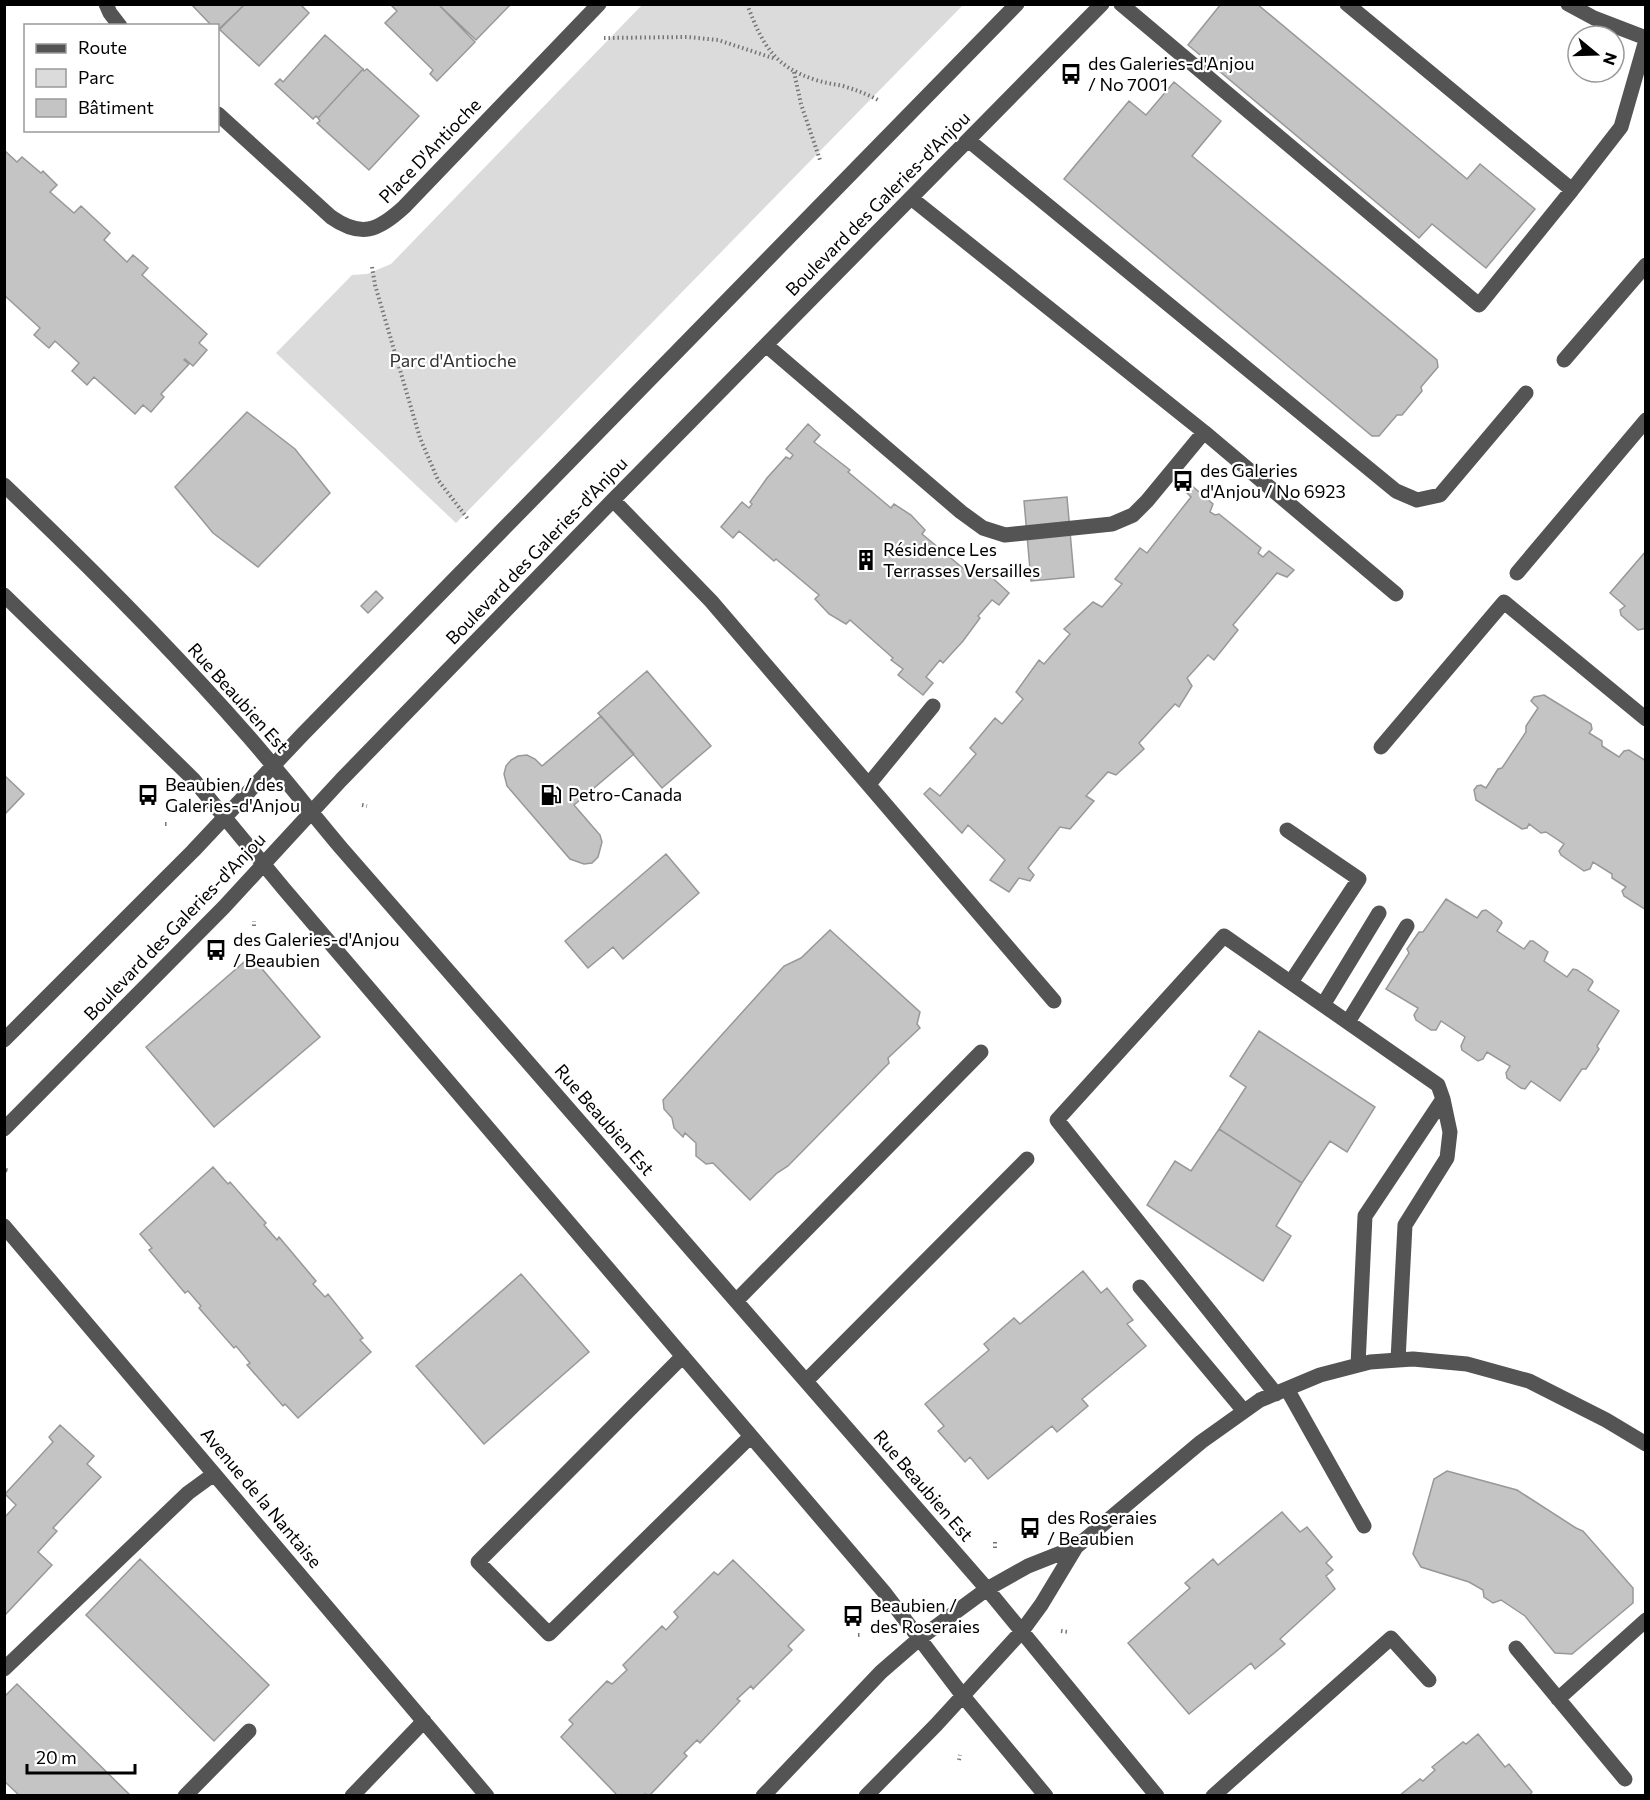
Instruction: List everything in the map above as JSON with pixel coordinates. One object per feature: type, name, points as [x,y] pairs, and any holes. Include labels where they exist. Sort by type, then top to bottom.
[{"type":"street","points":[[106,4],[118,24]]},
{"type":"street","name":"Place D'Antioche","points":[[219,115],[331,217],[344,226],[356,230],[380,226],[404,207],[599,4]]},
{"type":"street","points":[[4,1040],[225,817],[730,296],[1017,4]]},
{"type":"street","name":"Boulevard des Galeries-d'Anjou","points":[[4,1129],[224,907],[311,812],[613,500],[1102,4]]},
{"type":"street","points":[[1121,4],[1479,305],[1621,128],[1646,39],[1594,18],[1568,4]]},
{"type":"street","points":[[1347,4],[1572,190]]},
{"type":"street","points":[[968,140],[1396,490],[1417,500],[1440,495],[1526,393]]},
{"type":"street","points":[[911,198],[1204,432],[1396,594]]},
{"type":"street","points":[[1564,360],[1646,265]]},
{"type":"street","points":[[766,345],[961,512],[983,528],[1005,535],[1112,524],[1133,515],[1204,432]]},
{"type":"street","points":[[1517,573],[1646,420]]},
{"type":"street","name":"Rue Beaubien Est","points":[[4,485],[82,559],[249,737],[311,812],[987,1589],[1157,1796]]},
{"type":"street","points":[[613,500],[711,601],[1054,1001]]},
{"type":"street","points":[[4,595],[193,779],[884,1592],[1037,1792]]},
{"type":"street","points":[[1381,747],[1504,602],[1646,719]]},
{"type":"street","points":[[869,784],[933,706]]},
{"type":"street","points":[[1287,830],[1359,879],[1291,982]]},
{"type":"street","points":[[1323,1005],[1379,913]]},
{"type":"street","points":[[1348,1022],[1407,926]]},
{"type":"street","points":[[1364,1526],[1281,1391],[1057,1120],[1224,936],[1438,1085],[1450,1132],[1447,1158],[1405,1225],[1398,1360]]},
{"type":"street","points":[[736,1301],[981,1052]]},
{"type":"street","points":[[1358,1365],[1365,1216],[1443,1099]]},
{"type":"street","points":[[806,1381],[1027,1159]]},
{"type":"street","name":"Avenue de la Nantaise","points":[[4,1226],[487,1796]]},
{"type":"street","points":[[1140,1287],[1244,1411]]},
{"type":"street","points":[[683,1356],[478,1562],[549,1634],[751,1436]]},
{"type":"street","points":[[763,1796],[882,1672],[919,1639],[987,1589],[1028,1566],[1076,1547],[1201,1442],[1260,1400],[1320,1375],[1370,1362],[1413,1359],[1467,1364],[1529,1382],[1606,1420],[1646,1444]]},
{"type":"street","points":[[4,1669],[188,1493],[214,1474]]},
{"type":"street","points":[[866,1796],[1022,1631],[1041,1605],[1076,1547]]},
{"type":"street","points":[[1558,1699],[1646,1620]]},
{"type":"street","points":[[1213,1796],[1391,1638],[1429,1680]]},
{"type":"street","points":[[1516,1648],[1625,1779]]},
{"type":"street","points":[[352,1796],[424,1721]]},
{"type":"street","points":[[186,1796],[249,1731]]},
{"type":"path","points":[[747,4],[757,32],[776,59]]},
{"type":"path","points":[[604,38],[688,37],[718,40],[776,59],[794,72],[817,81],[863,92],[878,100]]},
{"type":"path","points":[[794,72],[801,104],[819,160]]},
{"type":"path","points":[[372,267],[375,285],[420,438],[438,480],[468,519]]},
{"type":"path","points":[[1061,1630],[1068,1632]]},
{"type":"green space","name":"Parc d'Antioche","points":[[642,5],[963,5],[456,523],[276,353],[352,275],[367,274],[391,264]]},
{"type":"building","points":[[191,4],[245,4],[219,30],[219,24],[210,24]]},
{"type":"building","points":[[245,4],[300,4],[309,13],[259,66],[219,29]]},
{"type":"building","points":[[393,4],[438,4],[475,42],[437,81],[430,74],[433,70],[385,23],[397,11],[392,6]]},
{"type":"building","points":[[438,4],[511,4],[476,40]]},
{"type":"building","points":[[1221,4],[1257,4],[1467,179],[1480,164],[1535,209],[1486,268],[1432,224],[1419,238],[1188,45]]},
{"type":"building","points":[[325,35],[363,69],[318,118],[316,116],[313,119],[275,84],[280,79],[283,82]]},
{"type":"building","points":[[363,69],[364,71],[367,69],[419,116],[369,170],[317,123],[320,121],[318,118]]},
{"type":"building","points":[[1174,82],[1221,121],[1192,156],[1437,360],[1438,367],[1421,387],[1422,391],[1402,415],[1397,415],[1379,436],[1372,436],[1064,179],[1129,101],[1146,115]]},
{"type":"building","points":[[4,150],[17,162],[22,157],[41,173],[43,171],[57,185],[50,192],[74,213],[81,206],[110,233],[104,240],[127,262],[133,255],[148,268],[142,275],[207,334],[199,343],[207,350],[193,366],[184,360],[189,364],[161,394],[164,397],[151,412],[143,405],[135,414],[94,377],[87,385],[72,371],[79,363],[55,341],[49,348],[34,335],[40,328],[4,295]]},
{"type":"building","points":[[247,412],[295,449],[330,493],[258,567],[213,533],[175,487]]},
{"type":"building","name":"Résidence Les Terrasses Versailles","points":[[808,424],[820,435],[814,442],[850,470],[848,472],[891,508],[894,504],[911,515],[925,530],[922,534],[964,569],[966,567],[979,578],[985,571],[1009,593],[999,605],[992,600],[978,616],[980,618],[963,641],[943,663],[940,660],[926,677],[933,683],[923,695],[898,675],[903,669],[891,660],[893,658],[850,620],[846,624],[829,614],[815,599],[819,595],[776,559],[774,561],[739,531],[733,538],[721,527],[742,502],[749,508],[752,504],[750,502],[767,478],[786,457],[790,459],[793,455],[786,449]]},
{"type":"building","points":[[1191,485],[1213,504],[1210,512],[1215,515],[1219,514],[1261,548],[1258,553],[1263,557],[1269,551],[1294,570],[1287,577],[1277,573],[1233,625],[1238,630],[1214,660],[1208,655],[1187,678],[1192,686],[1179,707],[1175,704],[1139,743],[1144,749],[1116,775],[1108,772],[1086,796],[1094,801],[1070,829],[1060,827],[1028,868],[1034,875],[1030,881],[1019,878],[1009,892],[990,880],[1005,860],[968,825],[962,833],[924,794],[930,788],[940,796],[976,754],[970,748],[995,718],[1002,724],[1023,699],[1016,692],[1039,660],[1044,664],[1070,634],[1064,629],[1093,602],[1102,607],[1122,584],[1115,579],[1140,548],[1147,553],[1191,497],[1186,492]]},
{"type":"building","points":[[1067,497],[1074,577],[1031,581],[1024,501]]},
{"type":"building","points":[[1646,551],[1646,627],[1638,630],[1621,615],[1620,610],[1625,606],[1610,593]]},
{"type":"building","points":[[376,591],[383,598],[368,613],[361,606]]},
{"type":"building","points":[[647,671],[711,746],[662,788],[598,713]]},
{"type":"building","points":[[1544,695],[1591,724],[1592,729],[1589,733],[1602,741],[1602,746],[1619,757],[1624,751],[1629,750],[1646,761],[1646,910],[1624,896],[1622,891],[1626,887],[1612,878],[1612,874],[1593,862],[1590,869],[1584,871],[1561,855],[1559,851],[1564,844],[1546,832],[1541,833],[1529,824],[1527,828],[1522,829],[1476,800],[1474,790],[1481,785],[1486,788],[1526,732],[1526,726],[1538,708],[1531,701],[1534,697]]},
{"type":"building","name":"Petro-Canada","points":[[601,716],[634,754],[574,805],[600,835],[602,842],[598,857],[592,863],[584,864],[570,859],[507,786],[504,774],[506,766],[518,756],[527,755],[542,766]]},
{"type":"building","points":[[4,775],[24,794],[4,815]]},
{"type":"building","points":[[666,854],[699,893],[623,959],[613,947],[588,968],[565,941]]},
{"type":"building","points":[[1446,899],[1477,918],[1482,911],[1486,910],[1501,921],[1497,931],[1524,949],[1530,941],[1533,941],[1548,952],[1544,961],[1567,977],[1573,969],[1592,980],[1588,990],[1619,1011],[1597,1046],[1599,1049],[1586,1069],[1582,1069],[1560,1101],[1531,1081],[1525,1089],[1521,1088],[1507,1078],[1506,1073],[1510,1066],[1487,1052],[1483,1059],[1478,1061],[1462,1050],[1461,1046],[1465,1037],[1441,1021],[1436,1030],[1431,1030],[1416,1020],[1414,1015],[1418,1008],[1386,989],[1409,953],[1407,949],[1419,932],[1423,932]]},
{"type":"building","points":[[830,930],[920,1012],[917,1024],[920,1028],[888,1058],[889,1063],[788,1166],[777,1173],[750,1200],[713,1163],[706,1164],[696,1156],[696,1143],[685,1133],[683,1137],[674,1128],[672,1118],[664,1109],[663,1100],[784,966],[801,958]]},
{"type":"building","points":[[251,956],[320,1037],[214,1127],[146,1047]]},
{"type":"building","points":[[1259,1031],[1375,1107],[1347,1152],[1330,1141],[1302,1183],[1219,1129],[1246,1087],[1230,1076]]},
{"type":"building","points":[[1219,1129],[1302,1183],[1276,1226],[1291,1236],[1263,1281],[1147,1205],[1175,1161],[1191,1171]]},
{"type":"building","points":[[213,1167],[228,1184],[230,1182],[266,1223],[264,1225],[277,1240],[279,1237],[316,1281],[313,1284],[325,1297],[328,1294],[363,1338],[360,1340],[371,1352],[298,1418],[285,1404],[283,1406],[247,1365],[250,1363],[199,1308],[201,1306],[188,1291],[185,1293],[149,1250],[152,1248],[140,1234]]},
{"type":"building","points":[[1083,1271],[1101,1293],[1107,1288],[1133,1320],[1127,1324],[1146,1346],[1082,1399],[1088,1406],[1057,1432],[1052,1426],[988,1479],[970,1457],[965,1462],[938,1431],[944,1426],[925,1404],[989,1350],[984,1344],[1014,1318],[1020,1324]]},
{"type":"building","points":[[521,1274],[589,1352],[484,1444],[416,1366]]},
{"type":"building","points":[[60,1425],[94,1456],[87,1464],[101,1477],[53,1528],[57,1531],[38,1552],[52,1565],[4,1616],[4,1518],[16,1505],[5,1494],[53,1442],[49,1437]]},
{"type":"building","points":[[1447,1471],[1517,1490],[1583,1531],[1633,1588],[1633,1603],[1572,1654],[1555,1653],[1525,1616],[1501,1600],[1493,1603],[1484,1597],[1483,1590],[1469,1582],[1421,1567],[1413,1554],[1434,1479]]},
{"type":"building","points":[[1282,1512],[1300,1532],[1307,1527],[1332,1557],[1326,1563],[1333,1570],[1326,1576],[1335,1589],[1280,1639],[1285,1644],[1255,1669],[1251,1663],[1189,1714],[1128,1643],[1190,1588],[1185,1583],[1213,1559],[1218,1565]]},
{"type":"building","points":[[140,1559],[269,1685],[214,1741],[86,1615]]},
{"type":"building","points":[[733,1560],[804,1630],[788,1646],[792,1650],[753,1689],[751,1686],[737,1699],[740,1701],[700,1743],[697,1740],[684,1753],[687,1756],[649,1796],[645,1794],[643,1796],[618,1796],[561,1737],[573,1724],[569,1720],[607,1681],[612,1684],[627,1670],[623,1665],[662,1626],[666,1630],[678,1617],[674,1612],[714,1572],[718,1575]]},
{"type":"building","points":[[17,1684],[131,1796],[20,1796],[4,1781],[4,1697]]},
{"type":"building","points":[[1478,1734],[1505,1767],[1509,1764],[1532,1792],[1529,1796],[1399,1796],[1420,1779],[1423,1781],[1435,1770],[1432,1767],[1463,1742],[1466,1744]]},
{"type":"place","name":"des Galeries-d'Anjou / No 7001","points":[[1071,74]]},
{"type":"place","name":"des Galeries d'Anjou / No 6923","points":[[1183,481]]},
{"type":"place","name":"Résidence Les Terrasses Versailles","points":[[866,560]]},
{"type":"place","name":"Beaubien / des Galeries-d'Anjou","points":[[148,795]]},
{"type":"place","name":"Petro-Canada","points":[[551,795]]},
{"type":"place","name":"des Galeries-d'Anjou / Beaubien","points":[[216,950]]},
{"type":"place","name":"des Roseraies / Beaubien","points":[[1030,1528]]},
{"type":"place","name":"Beaubien / des Roseraies","points":[[853,1616]]}]
